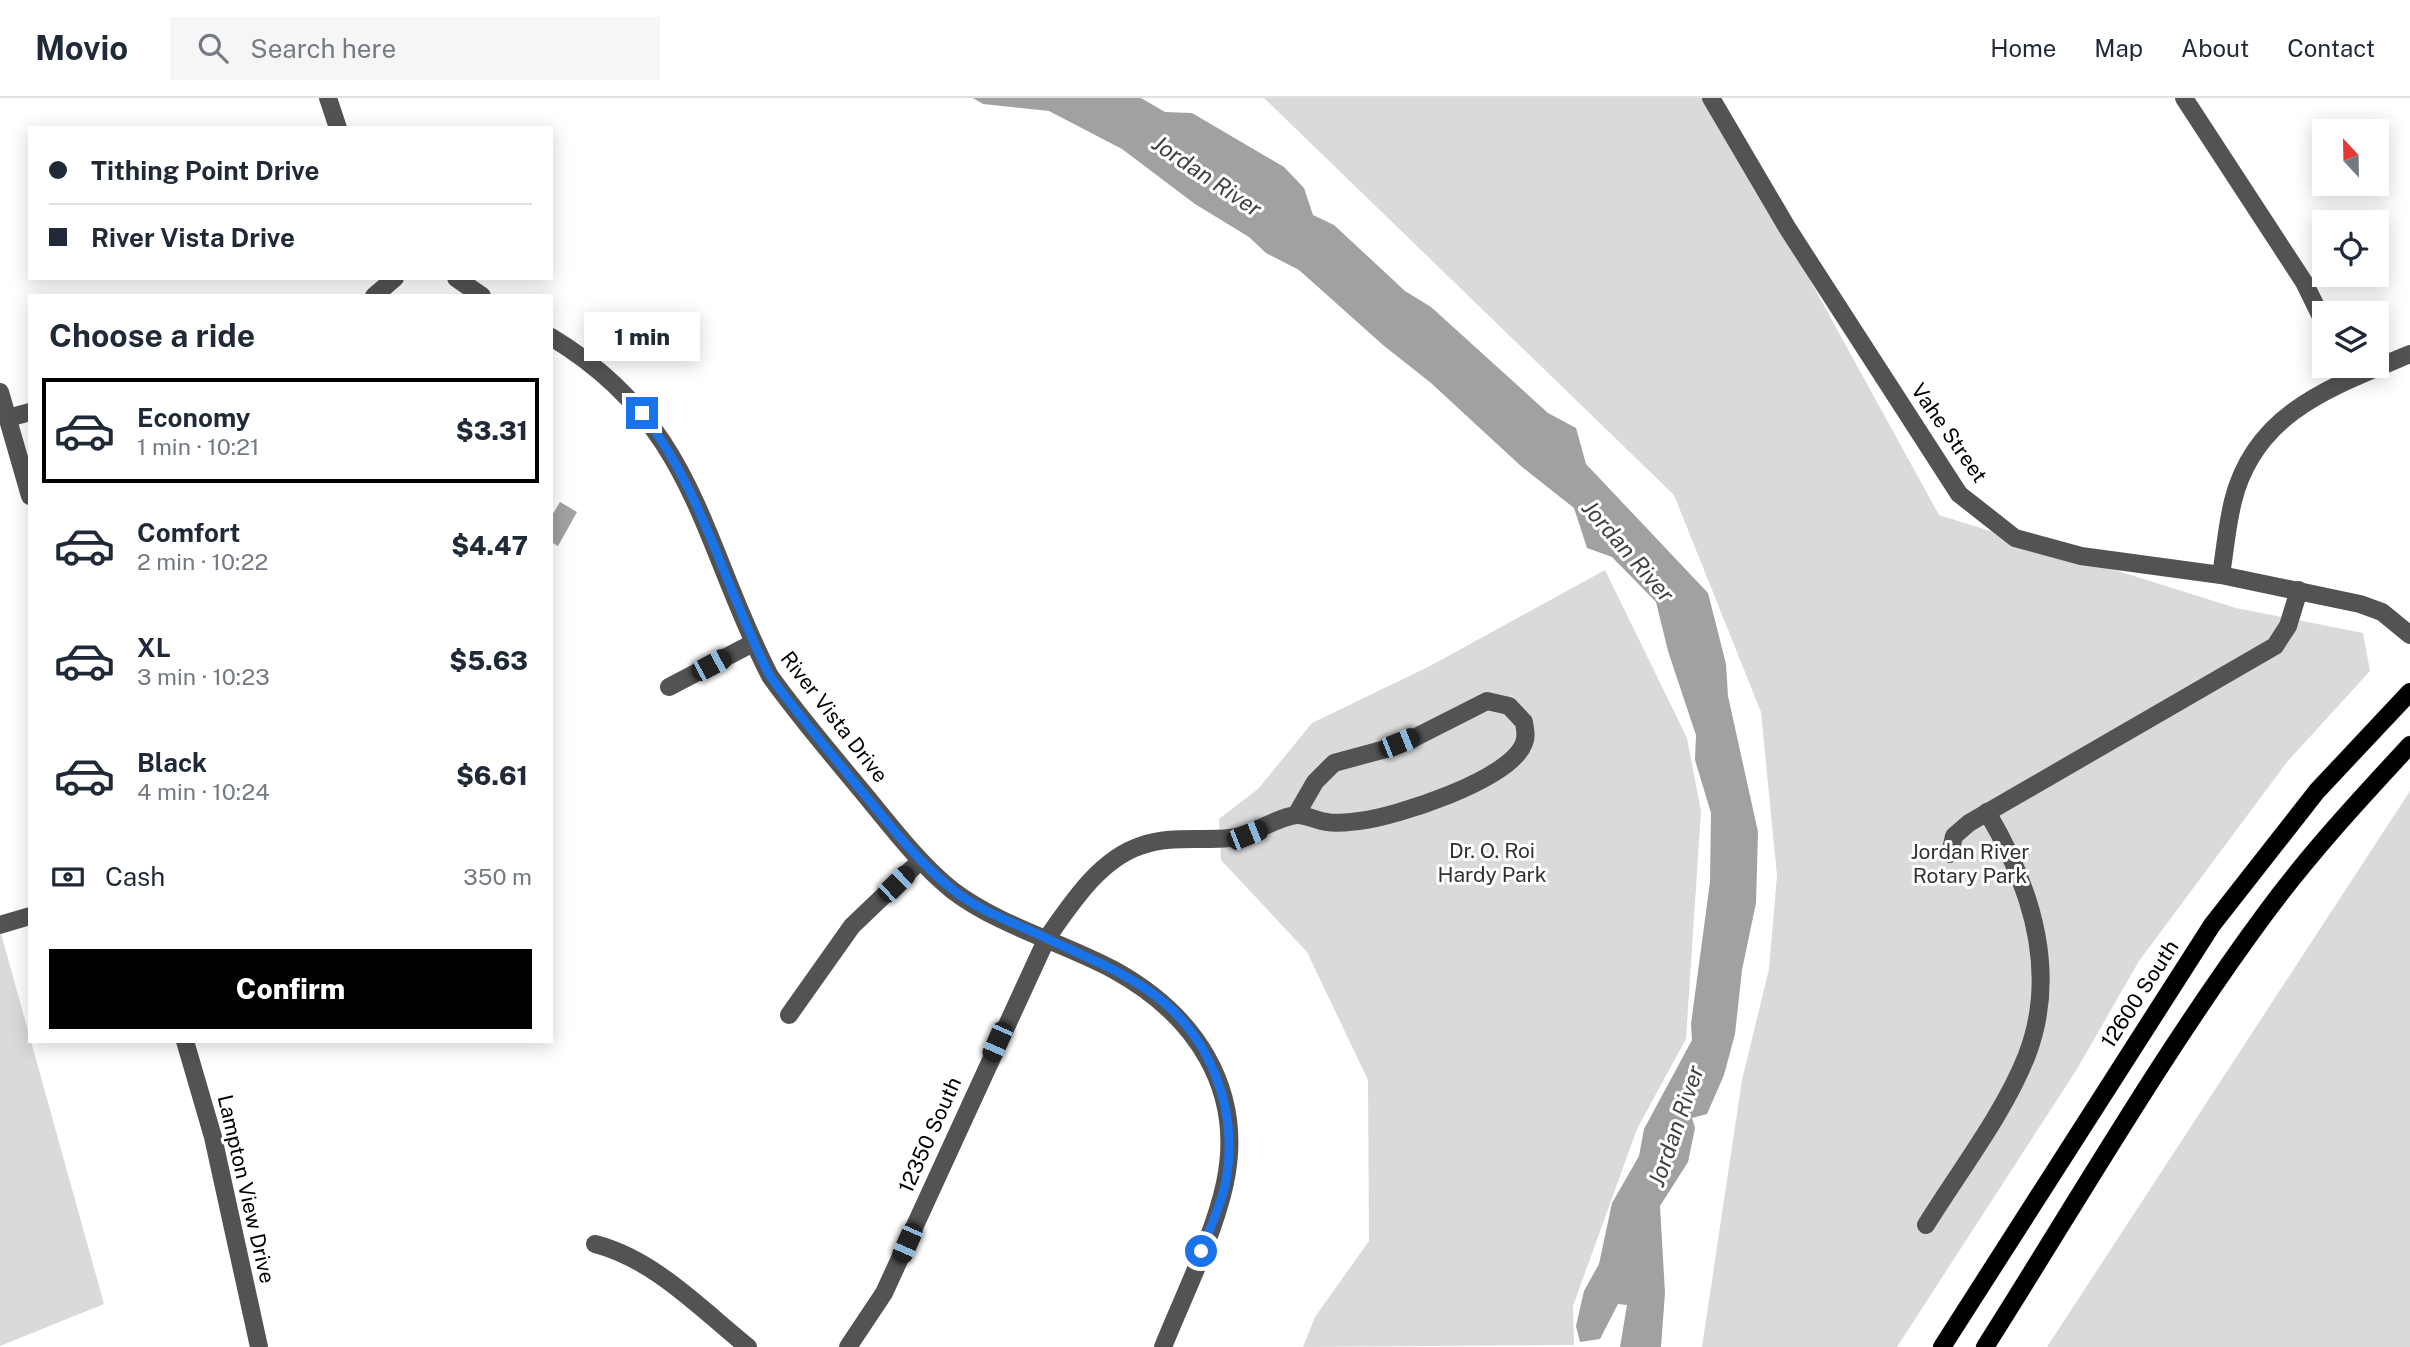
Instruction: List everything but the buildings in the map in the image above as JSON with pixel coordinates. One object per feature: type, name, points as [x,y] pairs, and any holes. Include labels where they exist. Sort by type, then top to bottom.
[{"type":"main road","name":"12600 South","points":[[1942,1347],[2212,925],[2317,791],[2410,692]]},
{"type":"main road","points":[[1985,1347],[2201,1005],[2266,913],[2347,813],[2410,745]]},
{"type":"street","points":[[328,98],[337,126]]},
{"type":"street","name":"Vahe Street","points":[[1712,98],[1788,229],[1959,494],[2015,538],[2081,555],[2221,575],[2360,604],[2382,612],[2410,635]]},
{"type":"street","points":[[2184,98],[2304,282],[2313,301]]},
{"type":"street","points":[[376,294],[393,280]]},
{"type":"street","points":[[459,280],[479,294]]},
{"type":"street","name":"River Vista Drive","points":[[553,338],[588,361],[625,394],[672,454],[695,498],[752,643],[770,676],[920,861],[954,891],[987,911],[1112,969],[1166,1005],[1209,1058],[1224,1100],[1229,1141],[1225,1183],[1163,1347]]},
{"type":"street","points":[[2389,360],[2410,354]]},
{"type":"street","points":[[2221,575],[2233,500],[2246,463],[2277,423],[2339,378]]},
{"type":"street","points":[[0,392],[28,489]]},
{"type":"street","points":[[8,418],[28,413]]},
{"type":"street","points":[[1950,854],[1954,836],[1987,812],[2275,646],[2288,626],[2299,590]]},
{"type":"street","points":[[669,687],[752,643]]},
{"type":"street","points":[[1487,701],[1509,706],[1524,722],[1524,744],[1511,761],[1440,799],[1361,821],[1329,823],[1296,815],[1315,782],[1334,763],[1382,750],[1416,737],[1487,701]]},
{"type":"street","points":[[1926,1225],[2009,1091],[2027,1054],[2039,1003],[2042,968],[2038,928],[2031,903],[2003,839],[1987,812]]},
{"type":"street","name":"12350 South","points":[[848,1347],[884,1293],[1047,938],[1069,907],[1116,857],[1139,846],[1171,838],[1231,838],[1247,835],[1296,815]]},
{"type":"street","points":[[789,1015],[852,926],[920,861]]},
{"type":"street","points":[[0,925],[28,917]]},
{"type":"street","name":"Lampton View Drive","points":[[187,1043],[217,1151],[259,1347]]},
{"type":"street","points":[[595,1244],[621,1251],[645,1264],[748,1347]]},
{"type":"green space","name":"Jordan River Rotary Park","points":[[1264,98],[1710,98],[1939,515],[2236,608],[2363,633],[2370,671],[2287,762],[2139,961],[2077,1069],[1897,1347],[1702,1347],[1742,1080],[1769,969],[1777,876],[1761,712],[1674,495]]},
{"type":"green space","name":"Dr. O. Roi Hardy Park","points":[[1605,570],[1687,738],[1701,811],[1686,1039],[1637,1129],[1573,1306],[1574,1345],[1303,1347],[1315,1317],[1369,1241],[1368,1080],[1307,952],[1221,860],[1219,819],[1258,789],[1312,723],[1430,666]]},
{"type":"green space","points":[[2410,791],[2410,1347],[2047,1347]]},
{"type":"green space","points":[[0,930],[28,1031],[28,1043],[31,1043],[104,1304],[0,1346]]},
{"type":"water","name":"Jordan River","points":[[973,98],[1141,98],[1165,112],[1192,113],[1284,167],[1304,188],[1313,215],[1334,225],[1405,291],[1431,307],[1548,413],[1576,428],[1586,464],[1708,593],[1726,664],[1728,696],[1758,832],[1756,903],[1742,970],[1735,1034],[1724,1075],[1707,1114],[1692,1118],[1695,1128],[1688,1162],[1660,1206],[1665,1293],[1661,1347],[1620,1347],[1627,1305],[1618,1304],[1600,1339],[1580,1342],[1576,1326],[1584,1291],[1599,1264],[1612,1203],[1639,1156],[1644,1129],[1692,1040],[1691,1024],[1710,882],[1711,813],[1695,760],[1696,735],[1668,651],[1656,602],[1612,557],[1587,548],[1574,508],[1522,467],[1431,383],[1383,345],[1299,270],[1266,253],[1249,237],[1195,204],[1122,149],[1049,111],[983,104]]},
{"type":"water","points":[[560,502],[577,512],[558,546],[553,543],[553,514]]},
{"type":"route","points":[[642,413],[684,475],[752,643],[770,676],[920,861],[954,891],[987,911],[1112,969],[1148,990],[1182,1021],[1209,1058],[1224,1100],[1229,1141],[1220,1203],[1201,1251]]}]
